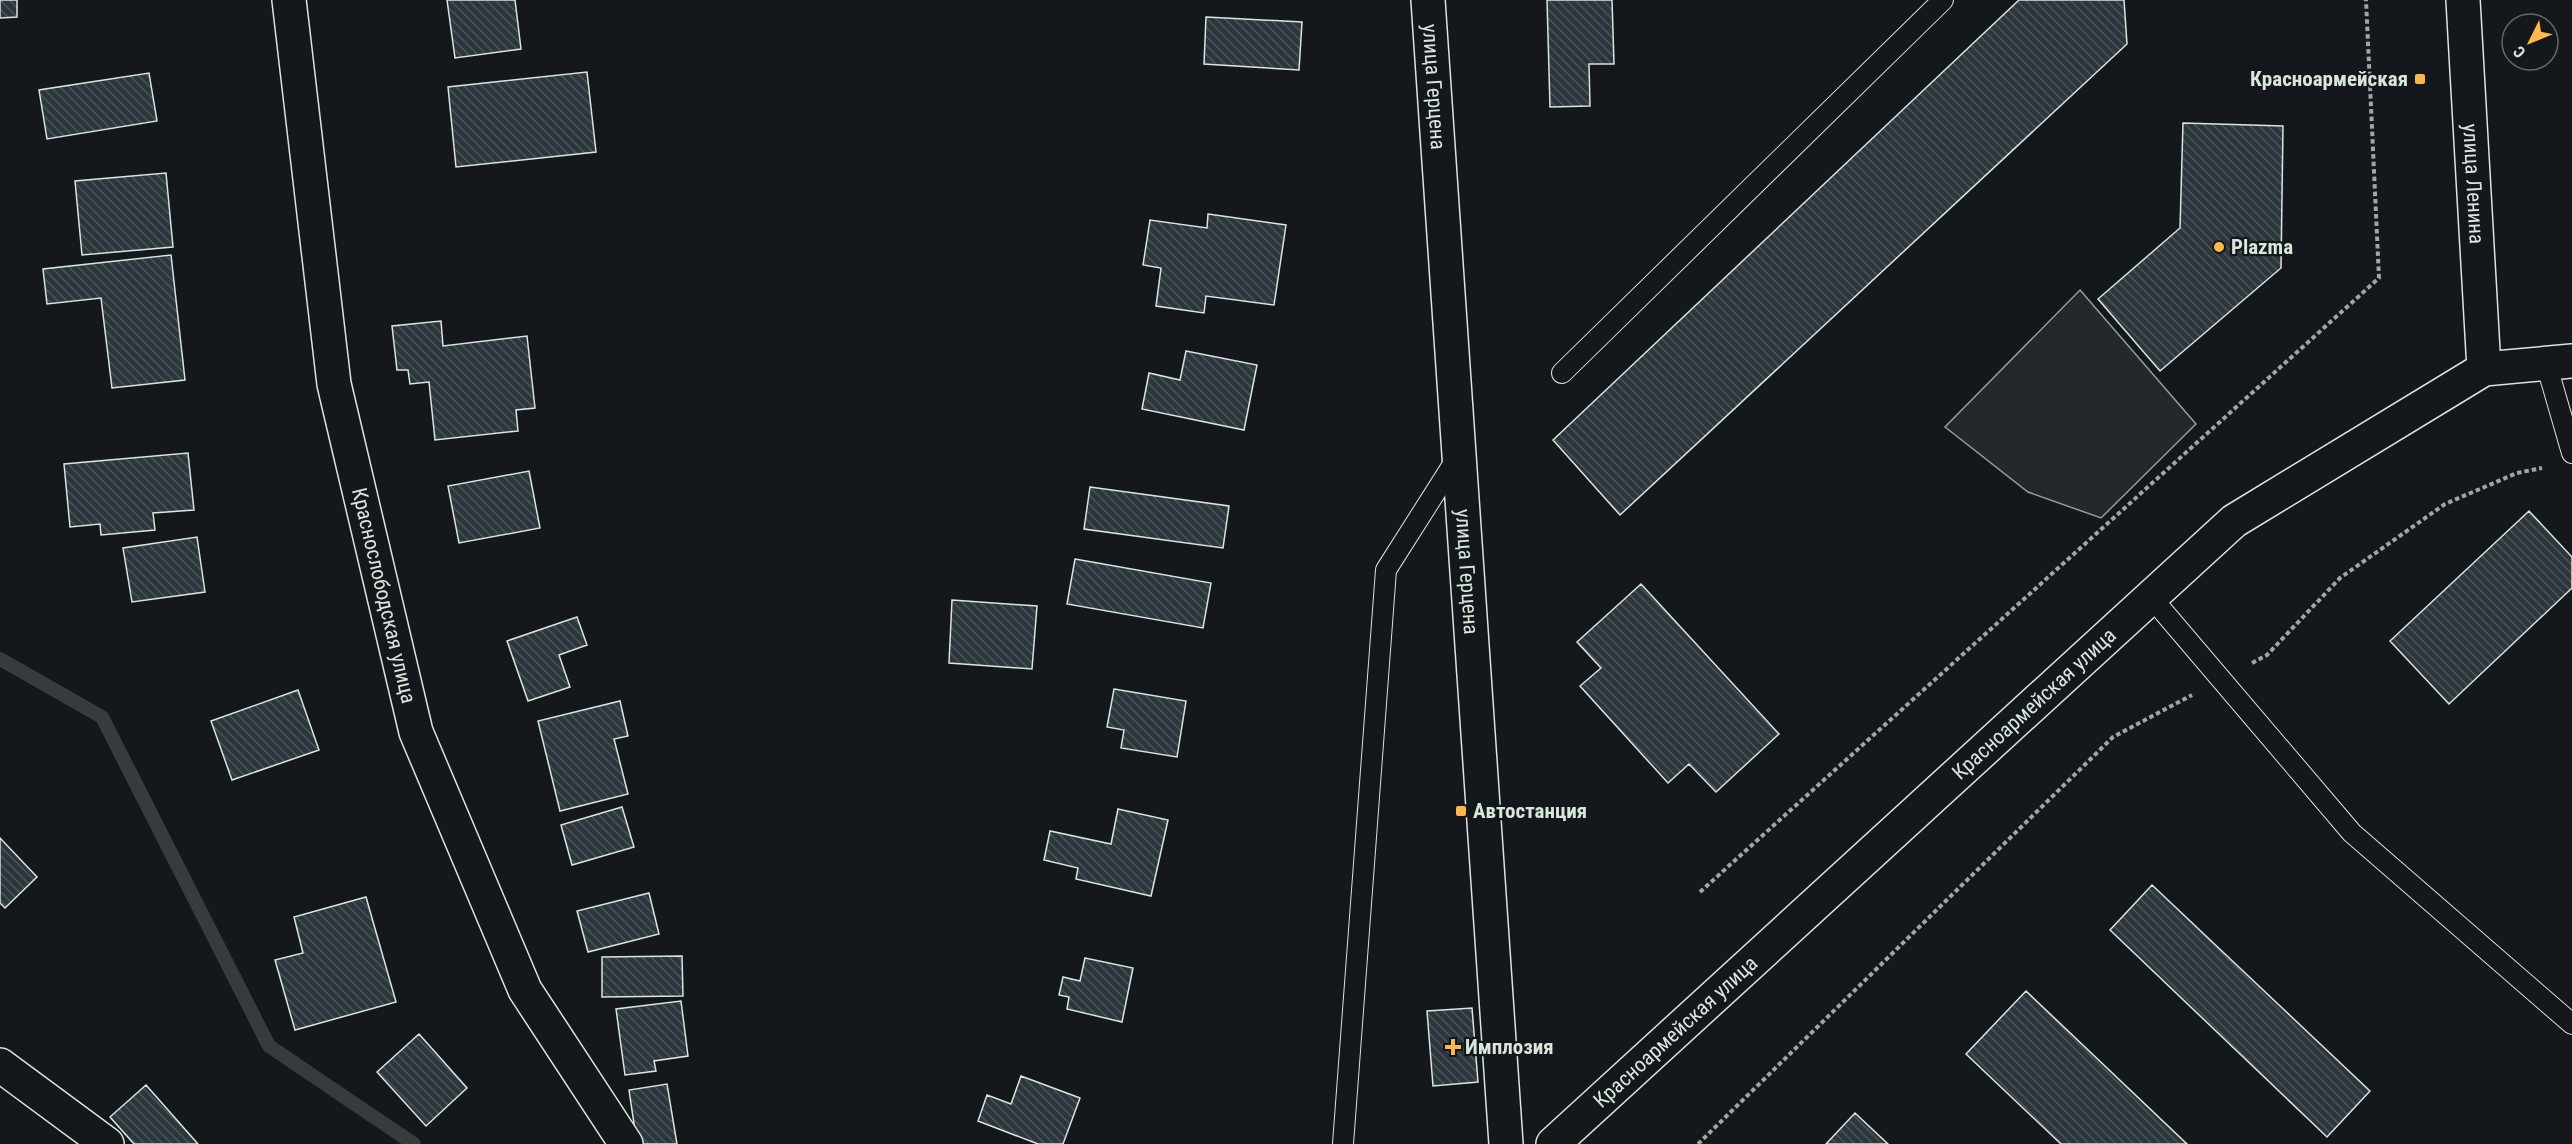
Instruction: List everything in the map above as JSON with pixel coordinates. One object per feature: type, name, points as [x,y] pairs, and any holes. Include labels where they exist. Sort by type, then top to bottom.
[{"type":"street","name":"Краснослободская улица","points":[[289,0],[334,384],[416,732],[525,990],[626,1144]]},
{"type":"street","name":"улица Герцена","points":[[1428,0],[1506,1144]]},
{"type":"street","name":"улица Ленина","points":[[2463,0],[2484,369]]},
{"type":"street","name":"Красноармейская улица","points":[[1554,1144],[2235,520],[2484,369],[2559,362]]},
{"type":"street","points":[[0,1065],[107,1144]]},
{"type":"lane","points":[[1562,373],[1943,0]]},
{"type":"lane","points":[[2559,362],[2572,453]]},
{"type":"lane","points":[[1343,1144],[1386,570],[1459,454]]},
{"type":"lane","points":[[2151,597],[2352,833],[2572,1024]]},
{"type":"path","points":[[1700,892],[2379,278],[2366,0]]},
{"type":"path","points":[[1698,1144],[2113,736],[2267,655],[2340,578],[2445,504],[2517,473],[2550,466]]},
{"type":"shaded area","points":[[2080,290],[2196,424],[2101,518],[2028,492],[1945,427]]},
{"type":"building","points":[[0,0],[17,0],[17,17],[0,18]]},
{"type":"building","points":[[447,0],[515,0],[521,49],[455,58]]},
{"type":"building","points":[[1547,0],[1612,0],[1614,64],[1589,64],[1590,106],[1550,107]]},
{"type":"building","points":[[2019,0],[2124,0],[2127,44],[1620,515],[1553,440]]},
{"type":"building","points":[[1206,17],[1302,22],[1299,70],[1204,64]]},
{"type":"building","points":[[587,72],[596,152],[456,167],[448,87]]},
{"type":"building","points":[[149,73],[157,121],[47,139],[39,90]]},
{"type":"building","name":"Plazma","points":[[2183,123],[2283,126],[2281,268],[2160,371],[2098,299],[2180,228]]},
{"type":"building","points":[[166,173],[173,247],[82,255],[75,181]]},
{"type":"building","points":[[1208,214],[1286,225],[1274,305],[1206,296],[1204,313],[1156,306],[1161,268],[1143,265],[1150,220],[1207,228]]},
{"type":"building","points":[[171,255],[185,380],[112,388],[101,298],[47,304],[43,269]]},
{"type":"building","points":[[441,321],[443,346],[527,336],[535,408],[516,410],[518,431],[435,440],[429,382],[410,384],[408,370],[397,370],[392,326]]},
{"type":"building","points":[[1186,351],[1257,365],[1244,430],[1142,409],[1149,373],[1180,380]]},
{"type":"building","points":[[188,453],[194,510],[153,513],[155,530],[101,535],[100,524],[70,527],[64,464]]},
{"type":"building","points":[[529,471],[540,528],[459,543],[448,486]]},
{"type":"building","points":[[1090,487],[1229,506],[1223,548],[1084,529]]},
{"type":"building","points":[[2529,511],[2572,557],[2572,588],[2449,704],[2390,641]]},
{"type":"building","points":[[197,537],[205,592],[132,602],[123,548]]},
{"type":"building","points":[[1075,559],[1211,583],[1203,628],[1067,604]]},
{"type":"building","points":[[1641,584],[1779,734],[1716,792],[1689,764],[1668,783],[1580,686],[1601,668],[1577,642]]},
{"type":"building","points":[[952,600],[1037,606],[1032,669],[949,663]]},
{"type":"building","points":[[577,617],[587,645],[559,655],[570,687],[528,701],[507,641]]},
{"type":"building","points":[[1114,689],[1186,701],[1177,757],[1121,748],[1124,730],[1107,727]]},
{"type":"building","points":[[298,690],[319,750],[232,780],[211,721]]},
{"type":"building","points":[[620,701],[628,736],[614,739],[628,794],[560,811],[538,721]]},
{"type":"building","points":[[622,807],[634,847],[572,865],[561,825]]},
{"type":"building","points":[[1118,809],[1168,820],[1151,896],[1076,879],[1078,868],[1044,860],[1050,831],[1111,844]]},
{"type":"building","points":[[0,838],[37,877],[5,908],[0,903]]},
{"type":"building","points":[[2152,885],[2370,1091],[2327,1137],[2110,930]]},
{"type":"building","points":[[649,893],[659,934],[588,952],[577,911]]},
{"type":"building","points":[[366,897],[396,1002],[295,1030],[275,960],[303,953],[294,917]]},
{"type":"building","points":[[682,956],[683,996],[602,997],[602,957]]},
{"type":"building","points":[[1085,958],[1133,968],[1122,1022],[1067,1009],[1069,997],[1059,995],[1063,977],[1080,981]]},
{"type":"building","points":[[2026,991],[2187,1144],[2061,1144],[1966,1054]]},
{"type":"building","points":[[681,1001],[688,1056],[654,1061],[656,1071],[625,1075],[616,1009]]},
{"type":"building","name":"Имплозия","points":[[1472,1008],[1478,1082],[1433,1086],[1427,1011]]},
{"type":"building","points":[[419,1034],[467,1088],[426,1126],[377,1072]]},
{"type":"building","points":[[1021,1076],[1080,1098],[1063,1144],[1038,1144],[978,1121],[987,1095],[1011,1104]]},
{"type":"building","points":[[667,1084],[677,1144],[637,1144],[629,1090]]},
{"type":"building","points":[[146,1085],[198,1144],[134,1144],[110,1117]]},
{"type":"building","points":[[1855,1113],[1888,1144],[1826,1144]]},
{"type":"waterway","points":[[0,659],[102,717],[269,1046],[414,1144]]},
{"type":"place","name":"Красноармейская","points":[[2420,79]]},
{"type":"place","name":"Plazma","points":[[2219,247]]},
{"type":"place","name":"Автостанция","points":[[1461,811]]},
{"type":"place","name":"Имплозия","points":[[1453,1047]]}]
